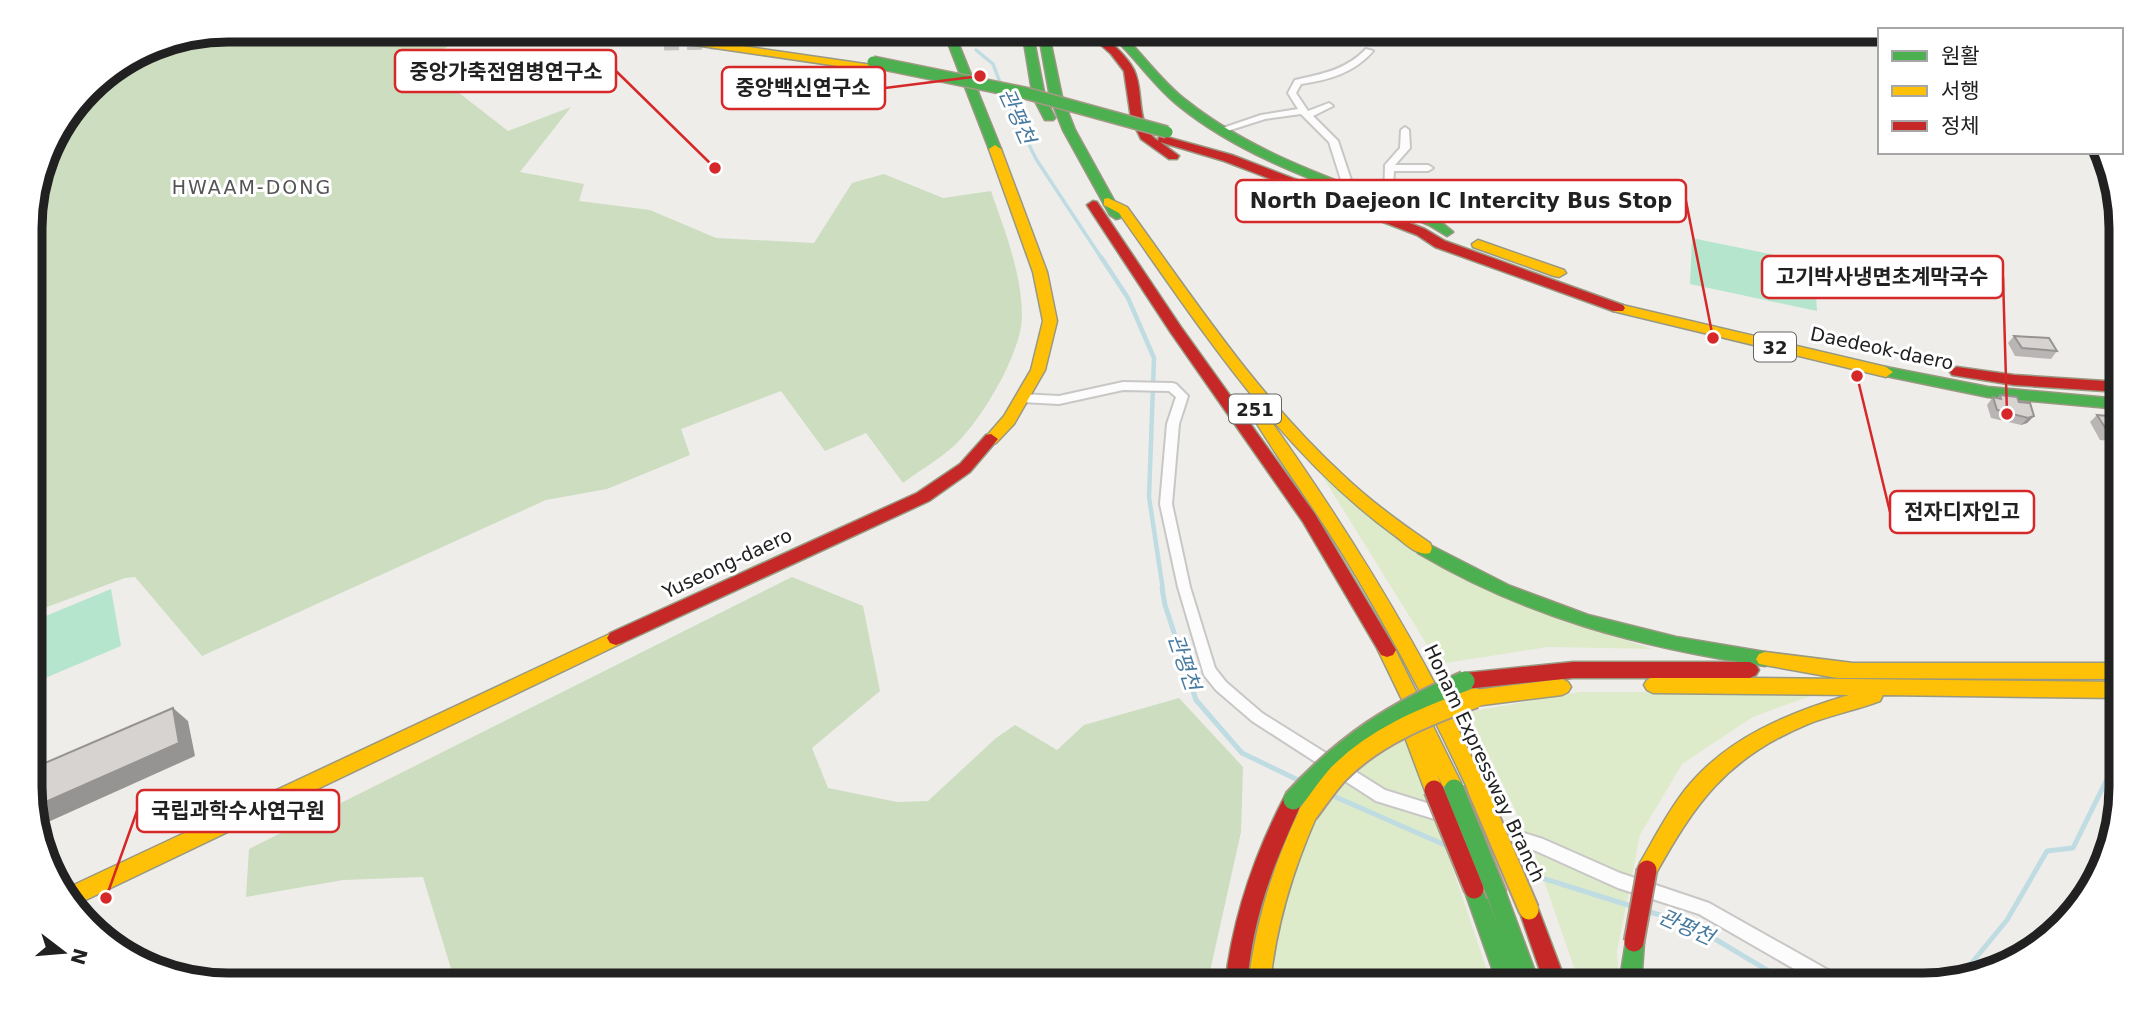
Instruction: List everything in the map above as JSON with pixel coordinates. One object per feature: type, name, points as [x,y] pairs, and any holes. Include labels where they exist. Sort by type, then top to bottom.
[{"type":"main road","points":[[657,42],[664,43]]},
{"type":"main road","points":[[701,42],[873,65]]},
{"type":"main road","points":[[721,42],[873,65]]},
{"type":"main road","name":"Yuseong-daero","points":[[76,894],[538,674],[923,497],[965,468],[1009,420],[1022,398],[1038,370],[1050,321],[1040,272],[954,42]]},
{"type":"main road","name":"Honam Expressway Branch","points":[[1029,42],[1039,97],[1093,205],[1176,330],[1309,517],[1374,626],[1454,789],[1497,895],[1525,973]]},
{"type":"main road","name":"Honam Expressway Branch","points":[[1045,42],[1056,97],[1069,130],[1108,202],[1283,449],[1376,590],[1416,661],[1477,788],[1529,910],[1552,973]]},
{"type":"main road","name":"Daedeok-daero","points":[[1103,42],[1115,52],[1129,71],[1137,118],[1145,137],[1173,156],[1276,187],[1412,239],[1444,238],[1512,272],[1625,310],[1900,375],[1988,392],[2109,403]]},
{"type":"main road","name":"Daedeok-daero","points":[[1124,42],[1177,100],[1221,130],[1262,152],[1433,222],[1444,238]]},
{"type":"main road","name":"Daedeok-daero","points":[[873,65],[1003,94],[1165,135],[1421,232],[1660,306],[1818,345],[1930,368],[2002,379],[2109,386]]},
{"type":"main road","points":[[1135,102],[1147,92],[1158,92],[1177,100]]},
{"type":"main road","points":[[1108,202],[1123,210],[1212,334],[1278,418],[1347,489],[1433,553],[1482,580],[1536,604],[1630,636],[1744,657],[1853,670]]},
{"type":"main road","points":[[1374,626],[1377,652],[1422,755],[1505,973]]},
{"type":"main road","points":[[1237,973],[1249,900],[1272,837],[1293,800],[1324,764],[1368,727],[1412,702],[1465,681],[1573,670],[2109,671]]},
{"type":"main road","points":[[1260,973],[1263,946],[1279,878],[1289,848],[1308,813],[1339,774],[1381,740],[1422,717],[1475,698],[1576,685],[2109,690]]},
{"type":"main road","points":[[1631,973],[1647,870],[1683,808],[1700,786],[1746,747],[1802,718],[1888,692],[1929,688]]},
{"type":"street","points":[[1348,186],[1333,141],[1304,113],[1292,93],[1296,84],[1338,74],[1360,62],[1369,51]]},
{"type":"street","points":[[1221,130],[1265,117],[1304,113],[1329,106]]},
{"type":"street","points":[[1387,202],[1390,168],[1393,160],[1405,148],[1405,130]]},
{"type":"street","points":[[1390,168],[1428,168]]},
{"type":"street","points":[[1022,398],[1059,400],[1123,386],[1172,387],[1182,396],[1173,425],[1166,504],[1184,587],[1209,671],[1221,686],[1257,718],[1381,796],[1538,844],[1618,880],[1703,908],[1817,973]]},
{"type":"green space","points":[[216,42],[454,42],[422,64],[508,131],[571,107],[520,172],[584,184],[579,201],[650,210],[716,238],[814,243],[852,183],[884,174],[943,198],[991,191],[1012,253],[1019,285],[1022,317],[1015,349],[988,403],[966,434],[949,450],[903,483],[866,433],[825,451],[781,391],[681,429],[690,455],[607,489],[546,500],[202,656],[135,577],[125,578],[42,609],[42,216],[48,180],[61,146],[73,125],[105,88],[146,61],[168,52]]},
{"type":"green space","points":[[1692,238],[1814,263],[1817,311],[1690,284]]},
{"type":"green space","points":[[1321,474],[1382,525],[1558,618],[1653,649],[1548,647],[1439,664]]},
{"type":"green space","points":[[792,577],[863,606],[880,691],[812,748],[828,788],[897,802],[928,801],[996,738],[1015,725],[1057,750],[1084,725],[1179,698],[1243,767],[1241,832],[1210,973],[452,973],[423,877],[343,880],[246,897],[249,849]]},
{"type":"green space","points":[[111,589],[121,646],[42,679],[42,617]]},
{"type":"green space","points":[[1580,692],[1821,692],[1753,717],[1682,764],[1640,835],[1617,952],[1618,973],[1576,973],[1531,843],[1468,712]]},
{"type":"green space","points":[[1407,730],[1439,809],[1382,792],[1355,770]]},
{"type":"green space","points":[[1347,780],[1435,816],[1488,973],[1273,973],[1277,922],[1312,823]]},
{"type":"building","points":[[2014,336],[2049,338],[2057,351],[2022,348]]},
{"type":"building","points":[[2000,395],[2017,397],[2019,402],[2030,403],[2034,416],[2028,418],[1997,410],[1993,397],[2001,399]]},
{"type":"building","points":[[2097,415],[2109,416],[2108,432]]},
{"type":"building","points":[[173,708],[179,743],[43,803],[42,764]]},
{"type":"waterway","name":"관평천","points":[[976,50],[993,64],[1001,85]]},
{"type":"waterway","name":"관평천","points":[[1004,93],[1036,159],[1102,259]]},
{"type":"waterway","name":"관평천","points":[[1101,257],[1128,298],[1154,358],[1149,497],[1163,590]]},
{"type":"waterway","name":"관평천","points":[[1162,588],[1196,700],[1242,753],[1298,780]]},
{"type":"waterway","points":[[1969,967],[2007,920],[2047,851],[2073,848],[2109,777]]},
{"type":"waterway","name":"관평천","points":[[1331,795],[1445,845]]},
{"type":"waterway","name":"관평천","points":[[1523,872],[1631,906]]},
{"type":"waterway","name":"관평천","points":[[1650,912],[1690,924],[1772,973]]},
{"type":"tunnel","points":[[664,43],[715,42]]},
{"type":"traffic: fast","points":[[953,42],[995,149]]},
{"type":"traffic: fast","points":[[1029,42],[1039,97],[1049,118]]},
{"type":"traffic: fast","points":[[1045,42],[1056,97],[1069,130],[1116,215]]},
{"type":"traffic: fast","points":[[1124,42],[1174,97],[1240,142],[1304,171],[1433,222],[1447,232]]},
{"type":"traffic: fast","points":[[873,62],[1025,93],[1167,132]]},
{"type":"traffic: fast","points":[[1886,372],[1988,392],[2109,403]]},
{"type":"traffic: fast","points":[[1424,548],[1504,591],[1588,622],[1676,644],[1765,659]]},
{"type":"traffic: fast","points":[[1293,800],[1332,760],[1371,729],[1414,704],[1465,681]]},
{"type":"traffic: fast","points":[[1454,789],[1497,895]]},
{"type":"traffic: fast","points":[[1474,889],[1505,973]]},
{"type":"traffic: fast","points":[[1497,895],[1525,973]]},
{"type":"traffic: fast","points":[[1631,973],[1634,942]]},
{"type":"traffic: slow","points":[[695,42],[872,68]]},
{"type":"traffic: slow","points":[[991,439],[1009,420],[1038,370],[1050,321],[1040,272],[995,149]]},
{"type":"traffic: slow","points":[[1108,202],[1123,210],[1223,349],[1296,437],[1335,477],[1378,515],[1424,548]]},
{"type":"traffic: slow","points":[[1478,244],[1559,273]]},
{"type":"traffic: slow","points":[[1618,308],[1886,372]]},
{"type":"traffic: slow","points":[[1258,414],[1349,549],[1429,690],[1477,788]]},
{"type":"traffic: slow","points":[[76,895],[616,638]]},
{"type":"traffic: slow","points":[[1387,650],[1454,789]]},
{"type":"traffic: slow","points":[[1765,659],[1853,670]]},
{"type":"traffic: slow","points":[[1837,670],[2109,671]]},
{"type":"traffic: slow","points":[[1653,685],[2109,690]]},
{"type":"traffic: slow","points":[[1475,698],[1562,687]]},
{"type":"traffic: slow","points":[[1647,870],[1691,797],[1736,754],[1757,740],[1802,718],[1874,696]]},
{"type":"traffic: slow","points":[[1308,813],[1338,774],[1368,749],[1402,728],[1475,698]]},
{"type":"traffic: slow","points":[[1415,740],[1434,790]]},
{"type":"traffic: slow","points":[[1477,788],[1529,910]]},
{"type":"traffic: slow","points":[[1261,973],[1275,897],[1289,855],[1308,813]]},
{"type":"traffic: jam","points":[[1103,42],[1115,52],[1129,71],[1137,118],[1145,137],[1173,156]]},
{"type":"traffic: jam","points":[[1163,139],[1228,158],[1421,232],[1440,244],[1618,308]]},
{"type":"traffic: jam","points":[[1093,205],[1176,330],[1309,518],[1387,650]]},
{"type":"traffic: jam","points":[[1957,372],[2014,380],[2109,386]]},
{"type":"traffic: jam","points":[[616,638],[923,497],[965,468],[991,439]]},
{"type":"traffic: jam","points":[[1465,681],[1573,670],[1750,670]]},
{"type":"traffic: jam","points":[[1434,790],[1474,889]]},
{"type":"traffic: jam","points":[[1237,973],[1254,890],[1271,844],[1293,800]]},
{"type":"traffic: jam","points":[[1634,942],[1647,870]]},
{"type":"traffic: jam","points":[[1529,910],[1552,973]]},
{"type":"place","name":"중앙백신연구소","points":[[980,76]]},
{"type":"place","name":"중앙가축전염병연구소","points":[[715,168]]},
{"type":"place","name":"North Daejeon IC Intercity Bus Stop","points":[[1713,338]]},
{"type":"place","name":"전자디자인고","points":[[1857,376]]},
{"type":"place","name":"고기박사냉면초계막국수","points":[[2007,414]]},
{"type":"place","name":"국립과학수사연구원","points":[[106,898]]},
{"type":"district","name":"HWAAM-DONG","points":[[252,187]]}]
